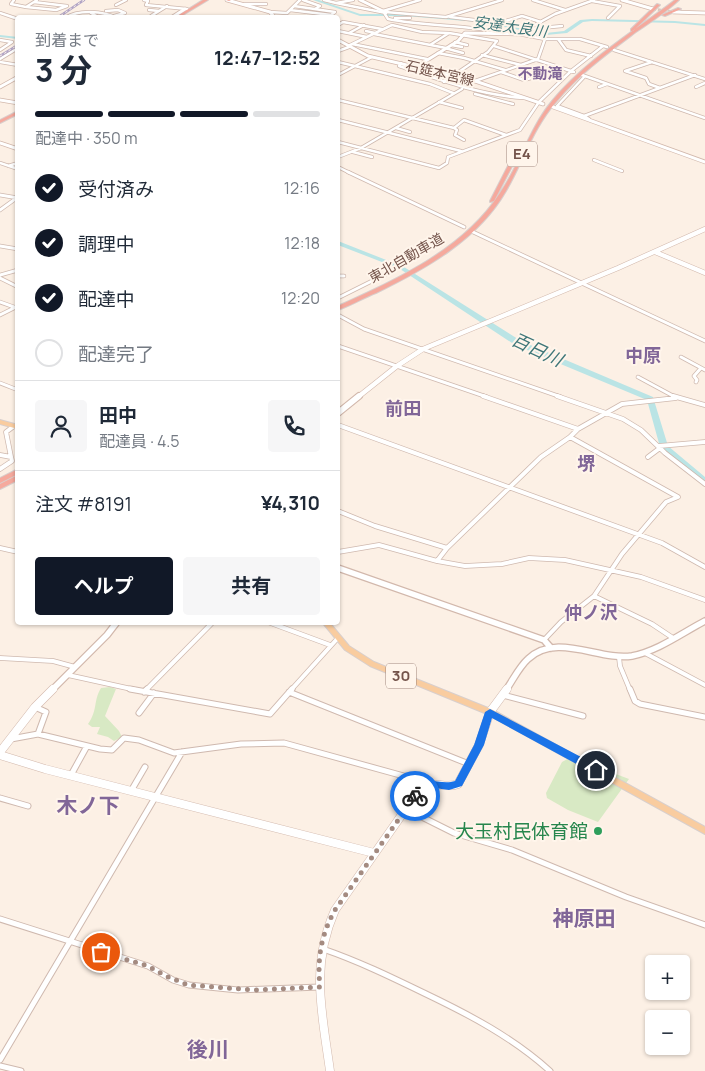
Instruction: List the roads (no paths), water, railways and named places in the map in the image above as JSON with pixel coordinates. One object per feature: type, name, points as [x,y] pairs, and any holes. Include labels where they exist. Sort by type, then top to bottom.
[{"type":"highway","name":"東北自動車道","points":[[647,22],[672,0]]},
{"type":"highway","name":"東北自動車道","points":[[340,307],[447,250],[478,224],[502,193],[537,124],[553,102],[584,72],[630,34],[677,0]]},
{"type":"highway","points":[[180,15],[187,9],[206,1]]},
{"type":"highway","points":[[185,15],[206,1]]},
{"type":"highway","points":[[647,22],[658,5]]},
{"type":"highway","points":[[630,34],[647,22],[679,8]]},
{"type":"highway","points":[[0,123],[15,115]]},
{"type":"highway","name":"東北自動車道","points":[[340,303],[402,275]]},
{"type":"highway","points":[[0,481],[15,473]]},
{"type":"highway","points":[[0,487],[15,479]]},
{"type":"main road","points":[[0,422],[15,427]]},
{"type":"main road","name":"30","points":[[327,625],[337,639],[347,648],[372,664],[490,712],[705,831]]},
{"type":"street","points":[[14,0],[16,1],[11,4],[56,10],[67,6],[33,2]]},
{"type":"street","points":[[26,6],[37,0]]},
{"type":"street","points":[[116,5],[126,0]]},
{"type":"street","points":[[148,0],[145,4],[187,9]]},
{"type":"street","points":[[228,0],[270,12],[281,13],[287,13],[302,0],[320,6],[309,13]]},
{"type":"street","points":[[246,4],[254,0]]},
{"type":"street","points":[[324,0],[386,13],[500,23],[522,16],[541,22]]},
{"type":"street","points":[[336,3],[353,0]]},
{"type":"street","points":[[360,0],[386,13],[388,19]]},
{"type":"street","points":[[373,14],[386,13],[420,0]]},
{"type":"street","points":[[446,17],[502,0]]},
{"type":"street","points":[[533,0],[566,10]]},
{"type":"street","points":[[622,0],[653,9]]},
{"type":"street","points":[[520,33],[566,10],[592,1],[620,6],[608,18]]},
{"type":"street","points":[[246,4],[266,4]]},
{"type":"street","points":[[153,15],[167,6]]},
{"type":"street","points":[[290,10],[331,15],[335,12],[294,6]]},
{"type":"street","points":[[263,10],[268,7]]},
{"type":"street","points":[[176,15],[187,9]]},
{"type":"street","points":[[70,15],[118,10],[124,13],[120,15]]},
{"type":"street","points":[[149,10],[159,11]]},
{"type":"street","points":[[104,12],[111,15]]},
{"type":"street","points":[[672,12],[705,13]]},
{"type":"street","points":[[0,13],[15,18]]},
{"type":"street","points":[[90,13],[94,15]]},
{"type":"street","points":[[388,19],[410,18]]},
{"type":"street","points":[[388,19],[423,25],[471,26],[520,33],[545,39],[580,39],[607,47]]},
{"type":"street","points":[[340,24],[343,22],[382,29]]},
{"type":"street","points":[[340,51],[394,24],[422,32],[458,34],[461,37],[497,41],[494,46],[455,76],[444,82]]},
{"type":"street","points":[[348,33],[364,25]]},
{"type":"street","points":[[479,28],[484,26]]},
{"type":"street","points":[[527,30],[562,26]]},
{"type":"street","points":[[340,31],[367,37]]},
{"type":"street","points":[[366,31],[463,52]]},
{"type":"street","points":[[386,36],[392,32]]},
{"type":"street","points":[[412,70],[468,33],[506,32]]},
{"type":"street","points":[[430,45],[449,33]]},
{"type":"street","points":[[347,38],[355,34]]},
{"type":"street","points":[[420,43],[426,39]]},
{"type":"street","points":[[537,60],[545,39]]},
{"type":"street","points":[[558,39],[566,50],[591,56]]},
{"type":"street","points":[[0,41],[12,43],[0,50]]},
{"type":"street","name":"石筵本宮線","points":[[340,41],[372,57],[468,79],[541,103]]},
{"type":"street","points":[[455,42],[467,45]]},
{"type":"street","points":[[451,45],[462,47]]},
{"type":"street","points":[[349,46],[427,60]]},
{"type":"street","points":[[429,50],[434,46]]},
{"type":"street","points":[[494,46],[574,72]]},
{"type":"street","points":[[340,143],[439,168],[446,163],[448,157],[521,129],[541,103],[571,71],[603,46]]},
{"type":"street","points":[[0,61],[15,50]]},
{"type":"street","points":[[614,50],[705,79]]},
{"type":"street","points":[[438,53],[505,70]]},
{"type":"street","points":[[482,55],[521,65]]},
{"type":"street","points":[[340,74],[372,57]]},
{"type":"street","points":[[475,81],[537,60]]},
{"type":"street","points":[[0,61],[15,64]]},
{"type":"street","points":[[340,62],[430,84],[454,93]]},
{"type":"street","points":[[652,62],[625,71],[646,78],[650,84],[660,88]]},
{"type":"street","points":[[361,63],[368,65]]},
{"type":"street","points":[[401,63],[399,66],[462,89],[513,104]]},
{"type":"street","points":[[501,72],[524,80],[535,77]]},
{"type":"street","points":[[584,116],[695,75]]},
{"type":"street","points":[[589,120],[584,116],[557,106],[584,76],[705,118]]},
{"type":"street","points":[[461,82],[468,79]]},
{"type":"street","points":[[0,88],[15,80]]},
{"type":"street","points":[[696,87],[705,83]]},
{"type":"street","points":[[599,87],[607,84]]},
{"type":"street","points":[[340,156],[361,148],[462,89],[492,95],[529,98]]},
{"type":"street","points":[[492,95],[505,90]]},
{"type":"street","points":[[0,100],[15,102]]},
{"type":"street","points":[[340,100],[454,128]]},
{"type":"street","points":[[439,102],[462,108]]},
{"type":"street","points":[[553,107],[705,162]]},
{"type":"street","points":[[340,120],[463,151]]},
{"type":"street","points":[[454,128],[464,120],[507,135]]},
{"type":"street","points":[[396,128],[410,132]]},
{"type":"street","points":[[454,128],[457,130],[455,135],[464,140]]},
{"type":"street","points":[[0,143],[15,148]]},
{"type":"street","points":[[353,152],[372,157]]},
{"type":"street","points":[[594,160],[622,171]]},
{"type":"street","points":[[0,164],[15,168]]},
{"type":"street","points":[[8,166],[15,164]]},
{"type":"street","points":[[340,168],[464,227]]},
{"type":"street","points":[[0,195],[15,198]]},
{"type":"street","points":[[0,210],[15,199]]},
{"type":"street","points":[[340,410],[397,366],[423,349],[655,252],[705,229]]},
{"type":"street","points":[[473,232],[705,341]]},
{"type":"street","points":[[0,246],[15,248]]},
{"type":"street","points":[[655,252],[705,273]]},
{"type":"street","points":[[0,277],[15,271]]},
{"type":"street","points":[[340,297],[392,271]]},
{"type":"street","points":[[0,277],[15,284]]},
{"type":"street","points":[[0,302],[15,306]]},
{"type":"street","points":[[0,316],[15,308]]},
{"type":"street","points":[[340,316],[364,329],[623,419],[661,446],[705,484]]},
{"type":"street","points":[[340,347],[578,429]]},
{"type":"street","points":[[681,357],[703,369],[694,376],[697,380],[696,382]]},
{"type":"street","points":[[638,376],[676,398],[705,405]]},
{"type":"street","points":[[651,384],[659,381]]},
{"type":"street","points":[[0,383],[15,389]]},
{"type":"street","points":[[437,561],[447,548],[541,457],[570,437],[578,429],[622,404],[676,398]]},
{"type":"street","points":[[340,426],[639,535],[670,547],[705,567]]},
{"type":"street","points":[[0,469],[12,461],[6,432],[15,428]]},
{"type":"street","points":[[544,640],[561,622],[594,596],[622,554],[666,502],[678,497],[570,437]]},
{"type":"street","points":[[648,456],[661,446],[705,442]]},
{"type":"street","points":[[0,455],[11,458]]},
{"type":"street","points":[[340,512],[375,526],[447,548]]},
{"type":"street","points":[[340,552],[379,545],[437,561],[465,566],[502,564],[529,558],[565,560],[641,577],[705,600]]},
{"type":"street","points":[[0,548],[15,551]]},
{"type":"street","points":[[340,569],[544,640],[551,648]]},
{"type":"street","points":[[594,596],[652,624],[673,638]]},
{"type":"street","points":[[9,740],[38,734],[86,746],[112,750],[124,738],[139,740],[174,753],[241,744],[284,743],[311,748],[432,784],[449,787],[460,781],[479,745],[490,712],[528,659],[541,650],[566,648],[620,657],[645,653],[705,621]]},
{"type":"street","points":[[115,625],[35,707],[0,753],[71,775],[374,853]]},
{"type":"street","points":[[144,692],[210,625]]},
{"type":"street","points":[[276,625],[330,645]]},
{"type":"street","points":[[68,675],[144,692],[270,714],[337,639]]},
{"type":"street","points":[[645,653],[705,685]]},
{"type":"street","points":[[620,657],[620,666],[635,701],[640,704],[705,716]]},
{"type":"street","points":[[0,658],[53,661],[75,667]]},
{"type":"street","points":[[289,692],[469,764]]},
{"type":"street","points":[[139,713],[154,693]]},
{"type":"street","points":[[502,695],[583,716]]},
{"type":"street","points":[[35,707],[46,712],[38,734]]},
{"type":"street","points":[[71,775],[86,746]]},
{"type":"street","points":[[0,1060],[182,752]]},
{"type":"street","points":[[131,791],[146,767]]},
{"type":"street","points":[[330,1071],[318,966],[320,948],[326,926],[374,853],[422,786],[432,784]]},
{"type":"street","points":[[0,798],[28,806]]},
{"type":"street","points":[[406,809],[454,833],[512,850],[626,897],[705,925]]},
{"type":"street","points":[[0,919],[148,966],[188,985],[254,990],[320,987]]},
{"type":"street","points":[[320,948],[359,963],[494,1028],[527,1050],[550,1071]]},
{"type":"street","points":[[0,1066],[21,1071]]},
{"type":"waterway","name":"安達太良川","points":[[315,0],[360,15],[405,15],[478,21],[546,34],[565,32],[582,21],[592,20],[675,22],[705,25]]},
{"type":"waterway","name":"百日川","points":[[0,36],[15,38]]},
{"type":"waterway","name":"百日川","points":[[340,244],[402,268],[518,343],[650,399],[664,447],[705,481]]},
{"type":"tunnel","points":[[653,9],[673,12]]},
{"type":"railway","points":[[62,15],[84,0]]},
{"type":"railway","points":[[0,56],[15,47]]},
{"type":"place","name":"大玉村民体育館","points":[[598,831]]},
{"type":"district","name":"不動滝","points":[[540,74]]},
{"type":"district","name":"中原","points":[[643,356]]},
{"type":"district","name":"前田","points":[[403,409]]},
{"type":"district","name":"堺","points":[[586,464]]},
{"type":"district","name":"仲ノ沢","points":[[591,613]]},
{"type":"district","name":"木ノ下","points":[[88,806]]},
{"type":"district","name":"神原田","points":[[584,919]]},
{"type":"district","name":"後川","points":[[208,1050]]}]
